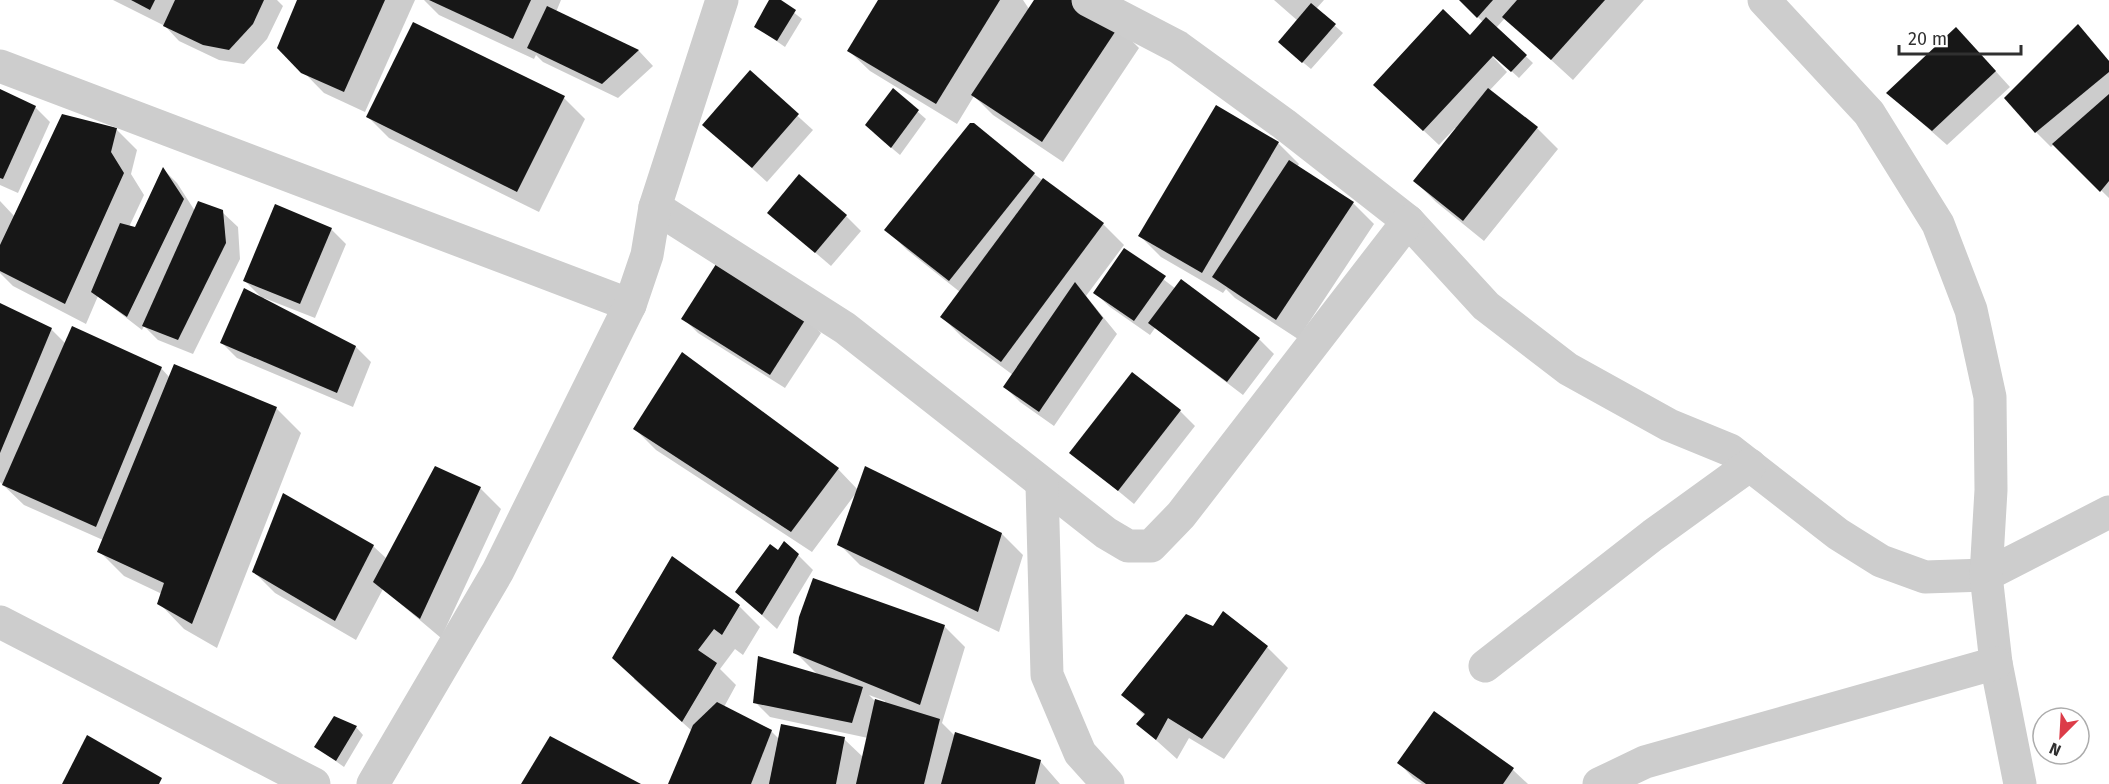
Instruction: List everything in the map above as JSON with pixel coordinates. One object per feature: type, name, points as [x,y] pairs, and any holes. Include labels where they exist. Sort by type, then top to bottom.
[{"type":"street","points":[[373,784],[498,571],[630,305],[647,255],[655,207],[722,0]]},
{"type":"street","points":[[1088,0],[1178,47],[1284,124],[1408,221],[1486,306],[1568,369],[1669,425],[1730,450],[1838,534],[1881,561],[1925,577],[1986,575],[2109,512]]},
{"type":"street","points":[[1764,0],[1869,113],[1938,224],[1971,310],[1990,398],[1991,490],[1986,575],[1995,663],[2020,784]]},
{"type":"street","points":[[0,66],[630,305]]},
{"type":"street","points":[[655,207],[845,328],[1042,485],[1128,546],[1151,546],[1181,515],[1408,221]]},
{"type":"street","points":[[1485,666],[1653,535],[1750,465]]},
{"type":"street","points":[[1042,485],[1047,675],[1080,753],[1108,784]]},
{"type":"street","points":[[0,622],[314,784]]},
{"type":"street","points":[[1599,784],[1645,762],[1995,663]]},
{"type":"building","points":[[131,0],[155,0],[150,10]]},
{"type":"building","points":[[175,0],[264,0],[253,24],[229,50],[203,45],[163,26]]},
{"type":"building","points":[[297,0],[385,0],[344,92],[301,73],[277,48]]},
{"type":"building","points":[[429,0],[531,0],[513,39]]},
{"type":"building","points":[[769,0],[781,0],[796,10],[777,41],[754,27]]},
{"type":"building","points":[[878,0],[1000,0],[936,104],[847,51]]},
{"type":"building","points":[[1034,0],[1080,0],[1119,26],[1042,142],[971,95]]},
{"type":"building","points":[[1459,0],[1493,0],[1477,18]]},
{"type":"building","points":[[1517,0],[1605,0],[1551,60],[1502,17]]},
{"type":"building","points":[[1311,3],[1336,24],[1302,63],[1278,42]]},
{"type":"building","points":[[547,6],[639,50],[602,84],[527,48]]},
{"type":"building","points":[[1443,9],[1470,35],[1486,17],[1527,55],[1511,72],[1493,56],[1423,131],[1373,85]]},
{"type":"building","points":[[413,22],[565,96],[517,192],[366,117]]},
{"type":"building","points":[[2078,24],[2109,61],[2109,72],[2035,133],[2004,98]]},
{"type":"building","points":[[1956,27],[1996,71],[1932,131],[1886,93]]},
{"type":"building","points":[[750,70],[799,114],[752,168],[702,125]]},
{"type":"building","points":[[893,88],[919,110],[891,148],[865,125]]},
{"type":"building","points":[[1488,88],[1538,127],[1463,221],[1413,181]]},
{"type":"building","points":[[0,89],[36,106],[3,179],[0,178]]},
{"type":"building","points":[[2109,94],[2109,181],[2100,192],[2052,144]]},
{"type":"building","points":[[1216,105],[1279,142],[1202,273],[1138,236]]},
{"type":"building","points":[[62,114],[117,128],[111,152],[124,173],[65,304],[0,271],[0,245]]},
{"type":"building","points":[[970,123],[974,123],[1035,173],[949,281],[884,230]]},
{"type":"building","points":[[1289,160],[1354,202],[1276,320],[1212,277]]},
{"type":"building","points":[[163,167],[184,199],[127,317],[91,292],[120,223],[135,227]]},
{"type":"building","points":[[799,174],[847,215],[815,253],[767,213]]},
{"type":"building","points":[[1043,178],[1104,223],[1001,362],[940,317]]},
{"type":"building","points":[[198,201],[223,210],[226,243],[178,340],[142,326]]},
{"type":"building","points":[[275,204],[332,228],[300,304],[243,281]]},
{"type":"building","points":[[1124,248],[1166,276],[1134,321],[1093,293]]},
{"type":"building","points":[[718,261],[807,317],[770,375],[681,319]]},
{"type":"building","points":[[1181,279],[1260,338],[1227,382],[1148,323]]},
{"type":"building","points":[[1075,282],[1103,318],[1039,412],[1003,387]]},
{"type":"building","points":[[244,288],[356,346],[337,393],[220,343]]},
{"type":"building","points":[[0,303],[52,328],[0,453]]},
{"type":"building","points":[[72,326],[162,367],[96,527],[2,485]]},
{"type":"building","points":[[682,352],[839,468],[791,532],[633,429]]},
{"type":"building","points":[[174,364],[277,407],[192,624],[157,604],[164,583],[97,552]]},
{"type":"building","points":[[1132,372],[1181,410],[1118,491],[1069,453]]},
{"type":"building","points":[[435,466],[481,487],[420,619],[373,582]]},
{"type":"building","points":[[865,466],[1002,533],[978,612],[837,545]]},
{"type":"building","points":[[283,493],[374,545],[335,621],[252,572]]},
{"type":"building","points":[[784,541],[799,554],[762,615],[735,592],[770,544],[778,550]]},
{"type":"building","points":[[672,556],[740,605],[722,635],[714,629],[698,650],[717,663],[682,722],[612,658]]},
{"type":"building","points":[[813,578],[945,625],[920,705],[793,653],[799,617]]},
{"type":"building","points":[[1223,611],[1268,646],[1202,739],[1168,718],[1156,740],[1136,724],[1145,714],[1121,695],[1186,614],[1213,626]]},
{"type":"building","points":[[758,656],[863,687],[852,723],[753,703]]},
{"type":"building","points":[[875,699],[940,719],[924,784],[856,784]]},
{"type":"building","points":[[717,702],[772,730],[751,784],[668,784],[693,725]]},
{"type":"building","points":[[1434,711],[1514,768],[1503,784],[1426,784],[1397,763]]},
{"type":"building","points":[[334,716],[357,726],[336,761],[314,747]]},
{"type":"building","points":[[781,724],[845,737],[836,784],[769,784]]},
{"type":"building","points":[[955,732],[1041,760],[1035,784],[941,784]]},
{"type":"building","points":[[87,735],[162,778],[159,784],[62,784]]},
{"type":"building","points":[[550,736],[641,784],[521,784]]}]
